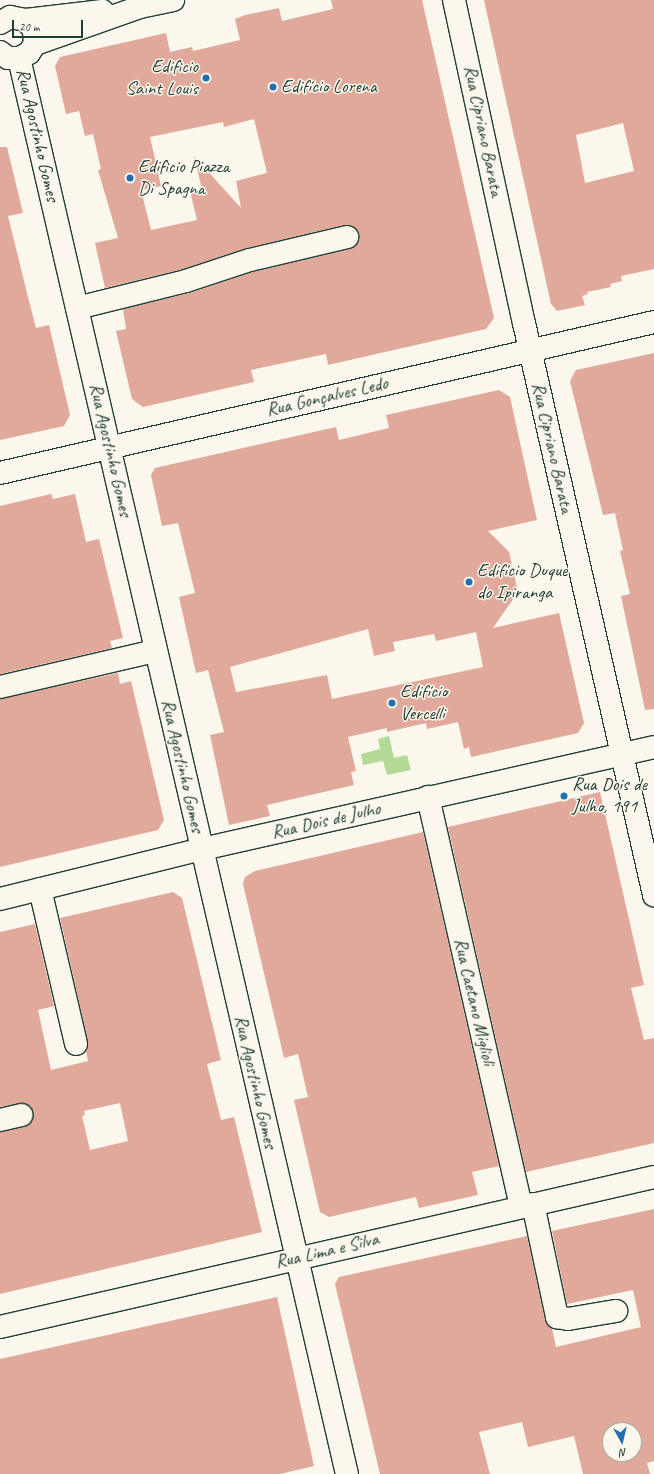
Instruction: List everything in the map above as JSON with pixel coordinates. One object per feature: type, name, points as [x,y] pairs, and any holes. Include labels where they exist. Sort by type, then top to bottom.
[{"type":"street","points":[[18,51],[140,7],[173,0]]},
{"type":"street","name":"Rua Cipriano Barata","points":[[454,0],[621,754],[654,895]]},
{"type":"street","points":[[10,15],[140,7]]},
{"type":"street","name":"Rua Agostinho Gomes","points":[[10,15],[34,30],[18,51],[296,1259],[347,1474]]},
{"type":"street","points":[[77,308],[186,281],[250,260],[347,237]]},
{"type":"street","name":"Rua Gonçalves Ledo","points":[[0,472],[654,322]]},
{"type":"street","points":[[0,687],[156,651]]},
{"type":"street","name":"Rua Dois de Julho","points":[[0,899],[202,849],[654,747]]},
{"type":"street","name":"Rua Caetano Miglioli","points":[[428,797],[527,1205],[557,1317],[568,1319],[616,1311]]},
{"type":"street","points":[[40,889],[76,1044]]},
{"type":"street","name":"Rua Lima e Silva","points":[[0,1327],[654,1177]]},
{"type":"green space","points":[[389,736],[394,758],[407,755],[411,770],[387,775],[383,761],[363,765],[361,754],[380,749],[378,739]]},
{"type":"building","points":[[331,0],[422,0],[494,318],[486,329],[328,365],[326,354],[251,370],[254,382],[143,407],[132,399],[116,331],[126,329],[123,309],[190,293],[253,272],[350,249],[359,241],[359,234],[351,225],[344,225],[247,248],[183,269],[105,288],[95,243],[118,238],[98,170],[101,169],[93,134],[85,136],[79,111],[66,114],[55,66],[60,57],[166,33],[170,52],[192,47],[193,51],[240,40],[235,19],[245,15],[279,8],[282,21],[333,9]],"holes":[[[254,119],[267,173],[236,181],[241,208],[194,156],[202,189],[190,191],[197,220],[151,230],[141,190],[161,186],[150,137],[223,122],[224,127]]]},
{"type":"building","points":[[484,0],[654,0],[654,269],[621,276],[622,281],[610,284],[611,287],[587,292],[588,294],[582,296],[585,305],[557,311],[551,304]],"holes":[[[623,123],[634,171],[585,183],[576,135]]]},
{"type":"building","points":[[0,147],[7,147],[23,213],[8,216],[36,328],[49,325],[70,415],[64,426],[0,440]]},
{"type":"building","points":[[654,353],[654,709],[645,710],[621,596],[630,594],[620,551],[623,550],[615,513],[603,515],[570,381],[576,370]]},
{"type":"building","points":[[499,390],[510,397],[537,520],[488,531],[509,552],[518,592],[493,628],[559,613],[584,723],[578,733],[471,757],[469,747],[464,749],[458,722],[427,729],[426,723],[387,732],[387,728],[348,737],[356,771],[351,772],[354,785],[267,805],[270,816],[229,825],[210,735],[224,732],[208,670],[196,673],[179,597],[195,593],[178,523],[162,526],[151,475],[155,468],[336,427],[339,440],[389,428],[386,415]],"holes":[[[368,629],[374,656],[395,651],[393,642],[434,634],[436,641],[476,632],[483,667],[332,699],[327,675],[236,692],[230,667]]]},
{"type":"building","points":[[51,494],[53,499],[75,494],[86,542],[99,539],[123,638],[110,641],[112,648],[0,674],[0,506]]},
{"type":"building","points":[[118,673],[120,684],[131,681],[164,820],[158,830],[0,867],[0,699]]},
{"type":"building","points":[[600,792],[644,985],[631,988],[644,1040],[654,1038],[654,1143],[526,1172],[448,827]]},
{"type":"building","points":[[423,832],[499,1166],[472,1172],[478,1195],[419,1208],[416,1197],[329,1217],[320,1212],[294,1100],[308,1097],[298,1054],[284,1058],[243,884],[245,877],[255,871]]},
{"type":"building","points":[[173,892],[182,898],[221,1060],[207,1064],[221,1120],[234,1117],[262,1232],[0,1294],[0,1132],[29,1124],[33,1112],[24,1103],[0,1107],[0,932],[35,924],[54,1006],[38,1010],[51,1070],[88,1061],[86,1051],[88,1041],[60,918]],"holes":[[[120,1103],[128,1141],[90,1150],[82,1116],[85,1115],[84,1111]]]},
{"type":"building","points":[[654,1209],[654,1461],[647,1463],[650,1474],[583,1474],[574,1436],[528,1447],[522,1422],[479,1432],[490,1474],[380,1474],[335,1284],[339,1277],[527,1236],[545,1320],[552,1328],[556,1347],[641,1327],[633,1290],[567,1304],[552,1231]]},
{"type":"building","points":[[277,1297],[314,1466],[280,1474],[0,1474],[0,1359]]},
{"type":"place","name":"Edificio Saint Louis","points":[[206,78]]},
{"type":"place","name":"Edifício Lorena","points":[[273,87]]},
{"type":"place","name":"Edificio Piazza Di Spagna","points":[[130,178]]},
{"type":"place","name":"Edifício Duque do Ipiranga","points":[[469,582]]},
{"type":"place","name":"Edifício Vercelli","points":[[392,703]]},
{"type":"place","name":"Rua Dois de Julho, 191","points":[[564,796]]}]
